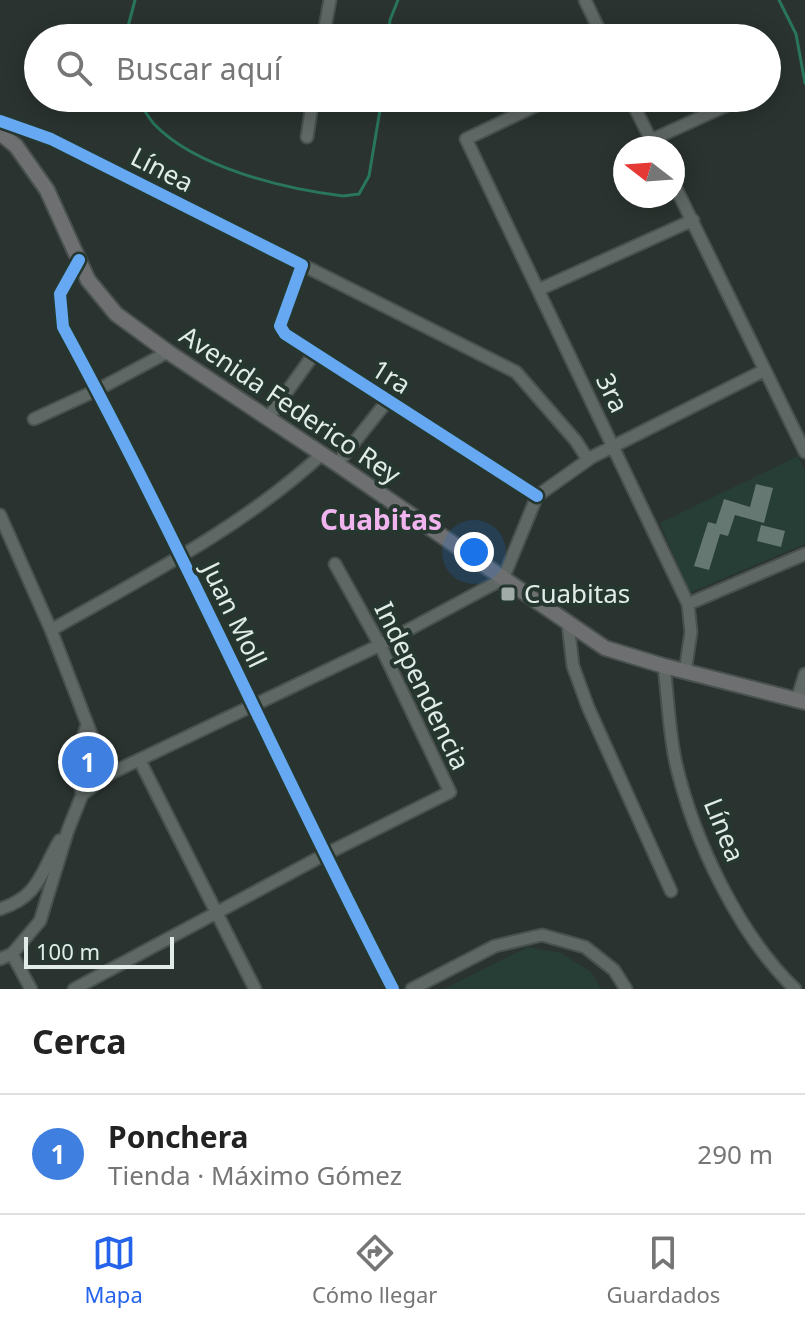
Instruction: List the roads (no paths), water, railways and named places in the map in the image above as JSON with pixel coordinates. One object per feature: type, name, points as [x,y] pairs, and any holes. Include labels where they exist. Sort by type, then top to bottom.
[{"type":"main road","name":"Avenida Federico Rey","points":[[0,133],[16,146],[47,190],[88,280],[116,314],[168,352],[605,648],[801,701]]},
{"type":"street","points":[[326,24],[330,0]]},
{"type":"street","points":[[585,0],[596,24]]},
{"type":"street","points":[[307,137],[311,112]]},
{"type":"street","name":"3ra","points":[[523,112],[466,139],[688,604],[691,632],[685,672]]},
{"type":"street","points":[[637,112],[649,136]]},
{"type":"street","points":[[669,136],[716,112]]},
{"type":"street","name":"Línea","points":[[0,121],[51,139],[516,372],[576,441],[588,460]]},
{"type":"street","points":[[685,205],[805,452]]},
{"type":"street","points":[[538,290],[693,220]]},
{"type":"street","name":"Juan Moll","points":[[79,260],[60,294],[63,327],[181,556],[324,855],[393,989]]},
{"type":"street","name":"1ra","points":[[302,265],[280,326],[285,334],[537,496]]},
{"type":"street","points":[[34,419],[168,352]]},
{"type":"street","points":[[268,418],[314,354]]},
{"type":"street","points":[[0,959],[12,954],[40,921],[82,795],[107,775],[380,645],[503,579],[537,496],[588,460],[765,370]]},
{"type":"street","points":[[337,464],[388,400]]},
{"type":"street","points":[[51,630],[181,556],[286,487],[322,454]]},
{"type":"street","points":[[0,515],[51,630],[107,775]]},
{"type":"street","points":[[688,604],[805,554]]},
{"type":"street","name":"Independencia","points":[[74,989],[324,855],[450,792],[380,645],[335,564]]},
{"type":"street","points":[[568,624],[573,666],[588,707],[671,891]]},
{"type":"street","name":"Línea","points":[[664,666],[676,762],[698,834],[732,902],[773,968],[795,989]]},
{"type":"street","points":[[801,701],[805,674]]},
{"type":"street","points":[[82,795],[78,769],[80,747],[87,725]]},
{"type":"street","points":[[140,761],[255,989]]},
{"type":"street","points":[[0,909],[23,900],[31,893],[68,830]]},
{"type":"street","points":[[412,989],[495,946],[542,935],[585,947],[614,970],[626,989]]},
{"type":"street","points":[[12,954],[31,989]]},
{"type":"waterway","points":[[129,24],[135,0]]},
{"type":"waterway","points":[[390,24],[398,0]]},
{"type":"waterway","points":[[779,0],[796,34],[805,83]]},
{"type":"waterway","points":[[146,112],[154,124],[172,139],[217,164],[269,182],[343,196],[359,194],[369,176],[380,112]]},
{"type":"place","name":"Cuabitas","points":[[508,594]]},
{"type":"place","name":"Ponchera","points":[[88,762]]},
{"type":"district","name":"Cuabitas","points":[[381,520]]}]
